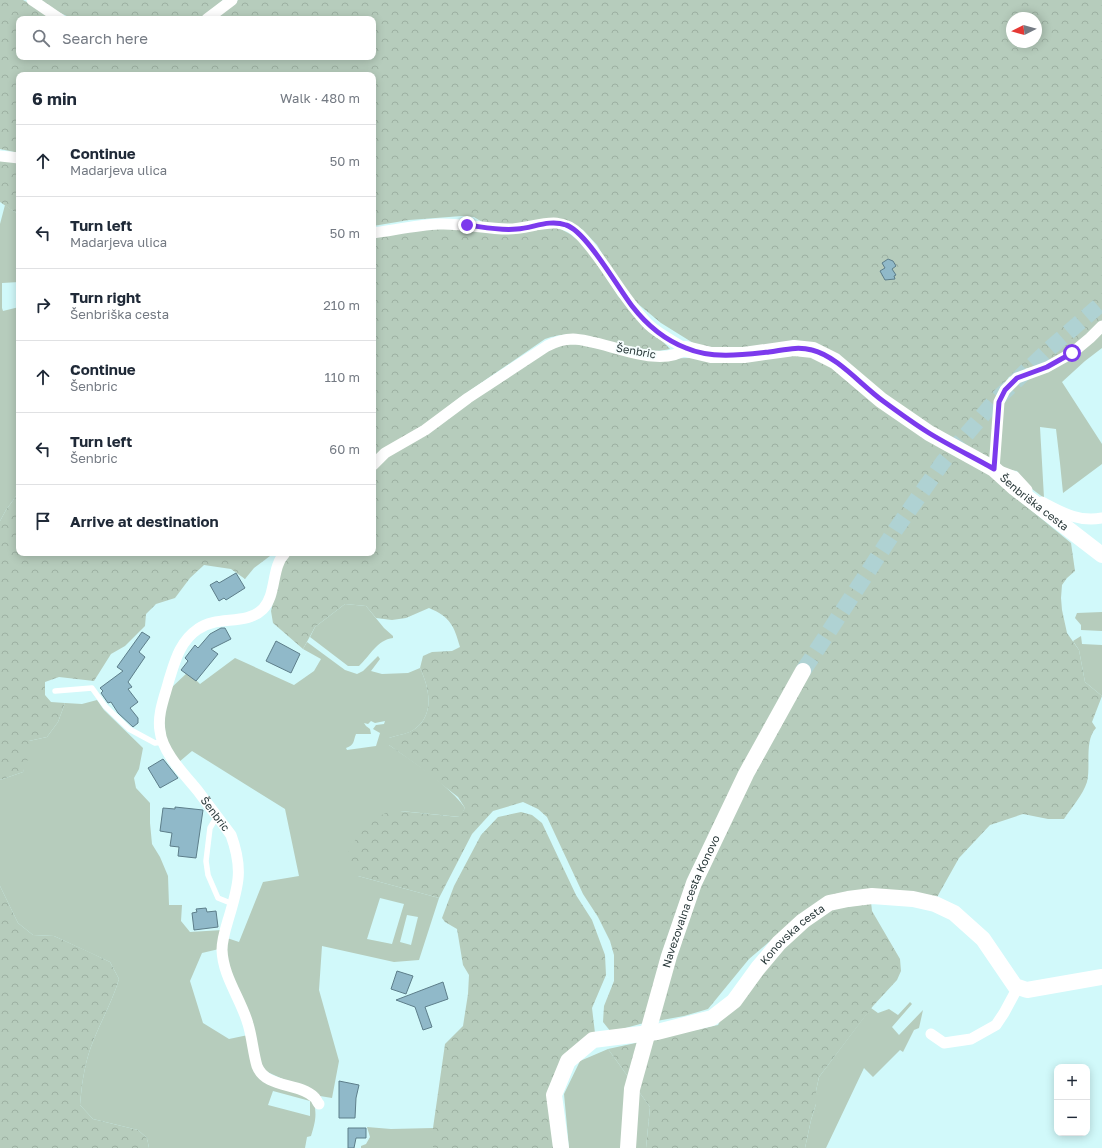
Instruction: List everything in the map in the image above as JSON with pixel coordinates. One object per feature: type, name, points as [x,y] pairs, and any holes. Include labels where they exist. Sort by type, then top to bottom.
[{"type":"street","points":[[32,0],[56,16]]},
{"type":"street","points":[[212,16],[232,0]]},
{"type":"street","points":[[0,156],[16,158]]},
{"type":"street","name":"Šenbric","points":[[376,234],[439,224],[467,225],[499,229],[518,229],[538,224],[552,223],[567,225],[579,234],[593,250],[632,307],[649,325],[686,349],[681,353],[667,356],[648,355],[574,339],[559,341],[547,346],[488,385],[425,430],[385,454],[376,462]]},
{"type":"street","points":[[1102,326],[1072,353],[1047,367],[1017,378],[1005,390],[999,402],[994,469],[1015,477],[1038,500],[1065,514],[1084,519],[1102,518]]},
{"type":"street","name":"Šenbriška cesta","points":[[686,349],[711,355],[744,355],[794,348],[813,350],[835,361],[881,400],[929,433],[994,469],[1015,488],[1102,555]]},
{"type":"street","name":"Šenbric","points":[[282,556],[270,595],[264,608],[256,614],[245,618],[220,620],[209,623],[198,629],[180,647],[159,717],[160,731],[163,742],[174,762],[231,834],[236,848],[239,864],[239,879],[222,949],[224,966],[248,1023],[257,1066],[263,1075],[271,1080],[307,1092],[314,1097],[318,1104]]},
{"type":"street","name":"Navezovalna cesta Konovo","points":[[628,1148],[632,1089],[669,956],[694,883],[746,774],[804,672]]},
{"type":"street","name":"Konovska cesta","points":[[561,1148],[554,1095],[568,1061],[593,1040],[657,1032],[712,1018],[734,1001],[758,968],[779,943],[803,921],[829,903],[872,896],[913,899],[935,904],[954,913],[983,938],[1015,986],[1018,987]]},
{"type":"street","points":[[930,1034],[944,1043],[970,1039],[996,1025],[1004,1014],[1018,987],[1027,990],[1102,977]]},
{"type":"lane","points":[[54,691],[92,688],[105,706],[130,729],[155,743],[163,742]]},
{"type":"lane","points":[[217,816],[210,828],[206,861],[208,875],[218,898],[233,904]]},
{"type":"green space","points":[[0,0],[23,0],[52,16],[16,16],[16,60],[376,60],[376,16],[217,16],[238,0],[1102,0],[1102,324],[1070,350],[1040,365],[1020,370],[1009,377],[998,392],[992,462],[931,432],[837,357],[736,352],[698,346],[661,323],[626,294],[597,245],[583,230],[569,222],[489,226],[474,217],[462,216],[409,220],[376,226],[376,72],[16,72],[16,152],[0,149]]},
{"type":"green space","points":[[38,0],[223,0],[204,16],[67,16]]},
{"type":"green space","points":[[0,155],[16,158],[16,213],[0,202]]},
{"type":"green space","points":[[5,205],[16,213],[16,282],[2,283],[2,308],[3,311],[16,308],[16,496],[0,521],[0,224]]},
{"type":"green space","points":[[555,226],[570,234],[589,249],[618,296],[670,349],[655,351],[639,349],[593,337],[577,335],[561,335],[545,339],[459,398],[415,433],[376,458],[376,234],[409,227]]},
{"type":"green space","points":[[1102,333],[1102,348],[1062,382],[1102,444],[1102,464],[1063,493],[1056,429],[1040,427],[1044,498],[1028,486],[1017,471],[1002,469],[999,462],[1002,405],[1009,393],[1023,380]]},
{"type":"green space","points":[[568,342],[648,359],[812,355],[1002,481],[1020,501],[1071,543],[1075,571],[1062,585],[1062,610],[1067,633],[1079,650],[1085,682],[1102,696],[1092,722],[1096,728],[1092,733],[1090,740],[1087,782],[1080,797],[1064,819],[1048,819],[1023,814],[990,825],[959,858],[936,899],[923,896],[803,913],[749,959],[708,1009],[684,1016],[640,1024],[611,1032],[603,1022],[604,1006],[614,981],[614,955],[610,941],[598,917],[583,894],[547,817],[538,809],[523,802],[493,811],[472,834],[439,898],[358,876],[346,858],[351,846],[366,825],[390,810],[459,817],[465,808],[458,797],[389,745],[389,738],[413,730],[422,722],[426,715],[428,707],[428,691],[420,668],[423,656],[432,652],[452,651],[460,647],[456,633],[450,623],[442,615],[429,608],[406,618],[392,620],[376,618],[366,606],[345,604],[315,627],[303,649],[273,623],[271,611],[282,564],[287,556],[376,556],[376,466],[378,463],[524,364],[556,345]]},
{"type":"green space","points":[[16,496],[16,556],[270,556],[254,568],[245,579],[231,569],[204,565],[190,578],[175,598],[156,604],[146,614],[145,626],[125,646],[111,654],[94,681],[59,677],[45,682],[45,695],[51,702],[65,703],[58,722],[47,737],[29,741],[31,751],[23,772],[0,780],[0,521]]},
{"type":"green space","points":[[345,604],[366,606],[384,628],[393,636],[393,638],[387,639],[378,645],[359,666],[348,666],[310,637],[315,627]]},
{"type":"green space","points":[[1102,612],[1102,631],[1081,630],[1081,625],[1075,618],[1077,613]]},
{"type":"green space","points":[[1081,636],[1082,644],[1102,645],[1102,696],[1085,682],[1079,650],[1073,641]]},
{"type":"green space","points":[[307,642],[345,670],[357,674],[363,671],[378,656],[380,659],[371,671],[382,674],[408,673],[420,668],[428,691],[428,707],[426,715],[422,722],[413,730],[389,738],[389,745],[440,782],[465,808],[460,817],[401,811],[358,876],[439,898],[419,960],[394,962],[322,946],[319,990],[339,1061],[332,1098],[320,1096],[263,1070],[226,964],[227,938],[239,942],[263,882],[299,876],[285,809],[192,751],[179,762],[167,744],[163,715],[170,689],[188,672],[200,684],[235,658],[294,685],[314,671],[321,659],[303,649]],"holes":[[[371,721],[375,723],[385,721],[384,724],[376,725],[373,729],[380,733],[376,746],[347,750],[346,748],[352,744],[356,734],[371,734],[370,729],[364,723],[368,724]],[[380,898],[404,904],[392,944],[367,939]],[[407,915],[418,917],[411,945],[400,942]]]},
{"type":"green space","points":[[97,700],[104,710],[143,748],[139,769],[134,778],[136,788],[150,803],[152,844],[160,857],[168,876],[169,905],[182,905],[181,921],[190,932],[222,930],[219,949],[202,953],[190,981],[203,1023],[229,1039],[248,1035],[254,1068],[314,1102],[314,1123],[311,1136],[307,1137],[305,1148],[149,1148],[147,1138],[138,1130],[93,1119],[80,1105],[88,1055],[119,979],[110,962],[54,936],[33,935],[18,923],[0,886],[0,780],[23,772],[29,741],[47,737],[58,722],[65,703],[82,704]],"holes":[[[273,1091],[310,1101],[310,1116],[268,1105]]]},
{"type":"green space","points":[[521,812],[532,815],[542,823],[576,895],[592,920],[605,955],[606,975],[592,1008],[595,1033],[562,1062],[554,1148],[433,1148],[433,1128],[445,1044],[463,1026],[468,994],[469,975],[463,965],[457,929],[445,922],[442,918],[454,886],[481,835],[498,817]]},
{"type":"green space","points":[[0,886],[18,923],[33,935],[54,936],[110,962],[119,979],[88,1055],[80,1105],[93,1119],[138,1130],[147,1138],[149,1148],[0,1148]]},
{"type":"green space","points":[[871,902],[872,911],[900,959],[901,971],[897,980],[873,1006],[819,1077],[816,1091],[816,1104],[805,1148],[646,1148],[650,1107],[608,1049],[718,1025],[738,986],[827,907]]},
{"type":"green space","points":[[910,1002],[912,1004],[892,1027],[899,1035],[923,1010],[919,1028],[914,1030],[903,1052],[900,1050],[873,1077],[864,1068],[826,1148],[805,1148],[816,1104],[816,1091],[819,1077],[871,1008],[878,1013],[889,1009],[898,1015]]},
{"type":"green space","points":[[608,1049],[650,1107],[646,1148],[569,1148],[564,1094],[580,1061]]},
{"type":"green space","points":[[367,1127],[391,1129],[433,1128],[433,1148],[361,1148],[361,1146],[366,1144],[370,1137]]},
{"type":"building","points":[[888,259],[893,261],[896,266],[892,269],[896,275],[894,276],[895,279],[885,280],[880,271],[885,268],[882,263]]},
{"type":"building","points":[[236,573],[245,588],[226,600],[224,598],[219,601],[210,585],[217,581],[219,583]]},
{"type":"building","points":[[221,628],[225,628],[231,639],[211,649],[218,654],[196,681],[181,670],[188,661],[185,658],[195,645],[198,648],[210,634]]},
{"type":"building","points":[[142,632],[150,637],[139,652],[145,657],[128,682],[132,687],[128,689],[138,702],[130,708],[138,718],[138,723],[133,727],[118,713],[111,702],[108,703],[101,693],[103,691],[100,688],[123,671],[117,667]]},
{"type":"building","points":[[276,641],[300,654],[291,673],[266,661]]},
{"type":"building","points":[[163,759],[178,778],[160,788],[148,768]]},
{"type":"building","points":[[175,807],[203,810],[196,858],[178,856],[179,847],[170,846],[172,833],[160,831],[163,808],[175,809]]},
{"type":"building","points":[[206,908],[207,912],[216,911],[218,927],[194,930],[192,913],[197,912],[196,909]]},
{"type":"building","points":[[397,971],[413,976],[406,994],[391,989]]},
{"type":"building","points":[[443,982],[448,999],[425,1007],[432,1027],[423,1030],[415,1007],[396,1000]]},
{"type":"building","points":[[339,1081],[359,1085],[356,1098],[355,1118],[339,1118]]},
{"type":"building","points":[[348,1128],[366,1128],[366,1138],[356,1138],[354,1148],[348,1148]]},
{"type":"tunnel","points":[[803,671],[896,529],[943,462],[994,402],[1048,350],[1102,303]]},
{"type":"route","points":[[467,225],[499,229],[518,229],[538,224],[552,223],[567,225],[579,234],[597,256],[632,307],[649,325],[686,349],[711,355],[744,355],[794,348],[813,350],[835,361],[881,400],[929,433],[994,469],[999,402],[1005,390],[1017,378],[1047,367],[1072,353]]}]
